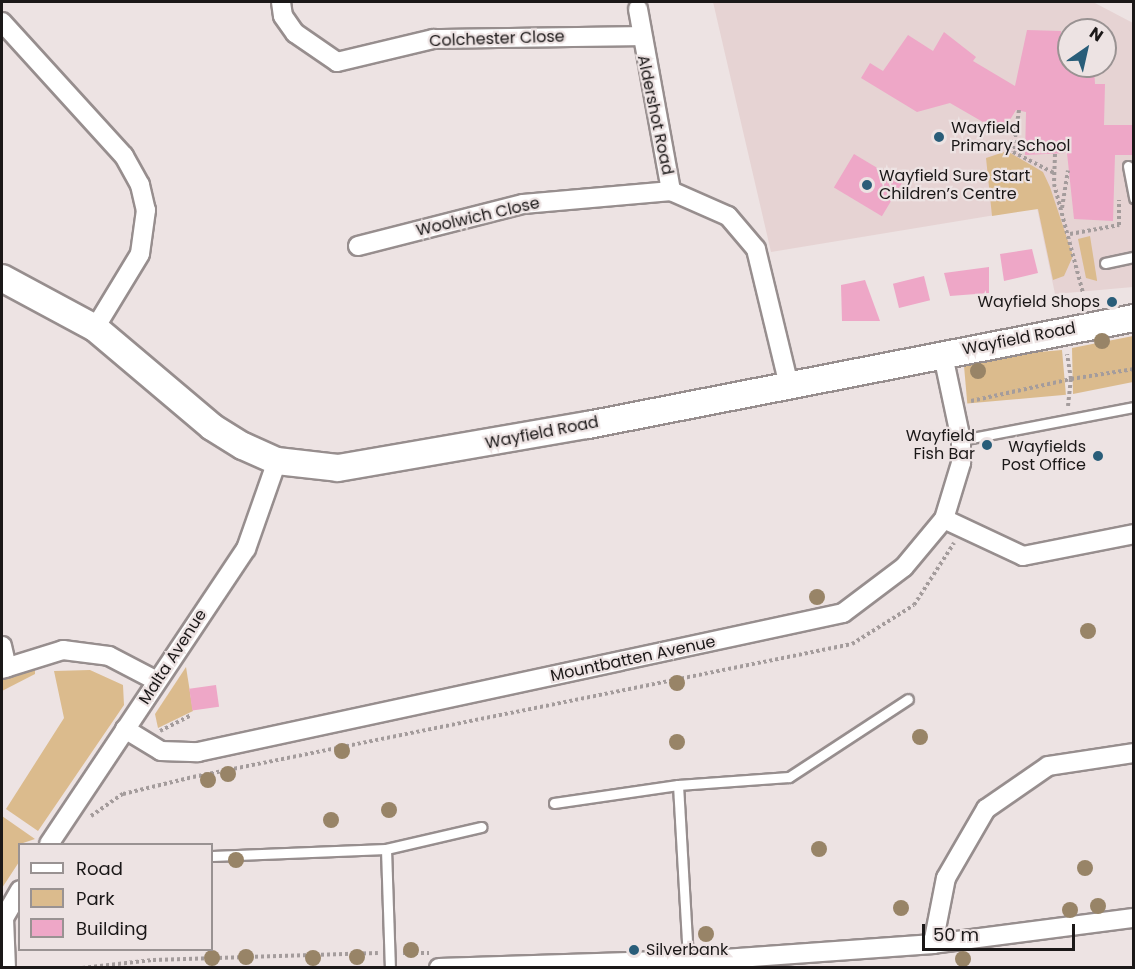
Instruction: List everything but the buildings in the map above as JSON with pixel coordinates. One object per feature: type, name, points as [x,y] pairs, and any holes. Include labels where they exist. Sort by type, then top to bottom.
[{"type":"street","name":"Colchester Close","points":[[281,2],[283,16],[295,33],[337,62],[433,39],[639,36]]},
{"type":"street","name":"Aldershot Road","points":[[638,9],[639,36],[671,192],[728,216],[756,249],[789,385]]},
{"type":"street","points":[[2,22],[124,156],[140,185],[146,210],[140,254],[94,328]]},
{"type":"street","name":"Woolwich Close","points":[[358,246],[523,204],[671,192]]},
{"type":"street","name":"Wayfield Road","points":[[2,278],[59,304],[94,328],[212,428],[277,461],[338,468],[380,465],[1060,330],[1134,318]]},
{"type":"street","name":"Mountbatten Avenue","points":[[125,729],[161,751],[198,752],[843,613],[904,567],[944,519],[967,439],[943,355]]},
{"type":"street","name":"Malta Avenue","points":[[50,843],[246,549],[277,461]]},
{"type":"street","points":[[944,519],[1023,556],[1134,534]]},
{"type":"street","points":[[2,646],[4,668],[63,650],[109,656],[157,681]]},
{"type":"street","points":[[933,945],[946,878],[964,839],[986,809],[1048,766],[1134,753]]},
{"type":"street","points":[[6,968],[4,918],[18,894]]},
{"type":"street","points":[[438,960],[724,963],[933,945],[1134,918]]},
{"type":"lane","points":[[1128,166],[1134,198]]},
{"type":"lane","points":[[1105,263],[1134,257]]},
{"type":"lane","points":[[967,439],[1134,407]]},
{"type":"lane","points":[[554,803],[678,785],[789,777],[908,699]]},
{"type":"lane","points":[[678,785],[688,961]]},
{"type":"lane","points":[[213,856],[386,849],[481,827]]},
{"type":"lane","points":[[386,849],[390,968]]},
{"type":"path","points":[[1019,110],[1013,152],[1055,174]]},
{"type":"path","points":[[1055,154],[1055,174],[1061,209],[1070,234],[1083,293]]},
{"type":"path","points":[[1061,209],[1068,170]]},
{"type":"path","points":[[1070,234],[1119,225],[1119,193]]},
{"type":"path","points":[[1060,330],[1071,379],[1069,419]]},
{"type":"path","points":[[966,402],[1071,379],[1134,369]]},
{"type":"path","points":[[964,392],[967,439]]},
{"type":"path","points":[[83,815],[91,816],[123,794],[193,777],[852,644],[884,628],[919,600],[962,528]]},
{"type":"path","points":[[158,732],[192,715]]},
{"type":"path","points":[[153,727],[166,737]]},
{"type":"path","points":[[82,968],[153,960],[390,953],[438,960]]},
{"type":"shaded area","name":"Wayfield Primary School","points":[[713,2],[1093,2],[1133,23],[1133,287],[1055,294],[1037,208],[771,252]]},
{"type":"green space","points":[[1007,151],[1043,172],[1050,187],[1073,256],[1064,276],[1053,280],[1038,209],[992,216],[986,158]]},
{"type":"green space","points":[[1090,236],[1097,281],[1086,278],[1078,239]]},
{"type":"green space","points":[[1133,336],[1133,382],[1073,394],[1072,348]]},
{"type":"green space","points":[[1062,350],[1066,395],[967,403],[963,359]]},
{"type":"green space","points":[[186,667],[193,711],[158,728],[155,714]]},
{"type":"green space","points":[[35,668],[35,674],[2,691],[2,678]]},
{"type":"green space","points":[[90,670],[123,685],[124,705],[38,831],[6,809],[64,718],[54,671]]},
{"type":"green space","points":[[2,816],[35,839],[18,843],[18,864],[2,888]]},
{"type":"place","name":"Wayfield Primary School","points":[[939,137]]},
{"type":"place","name":"Wayfield Sure Start Children’s Centre","points":[[867,185]]},
{"type":"place","name":"Wayfield Shops","points":[[1112,302]]},
{"type":"place","name":"Wayfield Fish Bar","points":[[987,445]]},
{"type":"place","name":"Wayfields Post Office","points":[[1098,456]]},
{"type":"place","name":"Silverbank","points":[[634,950]]}]
